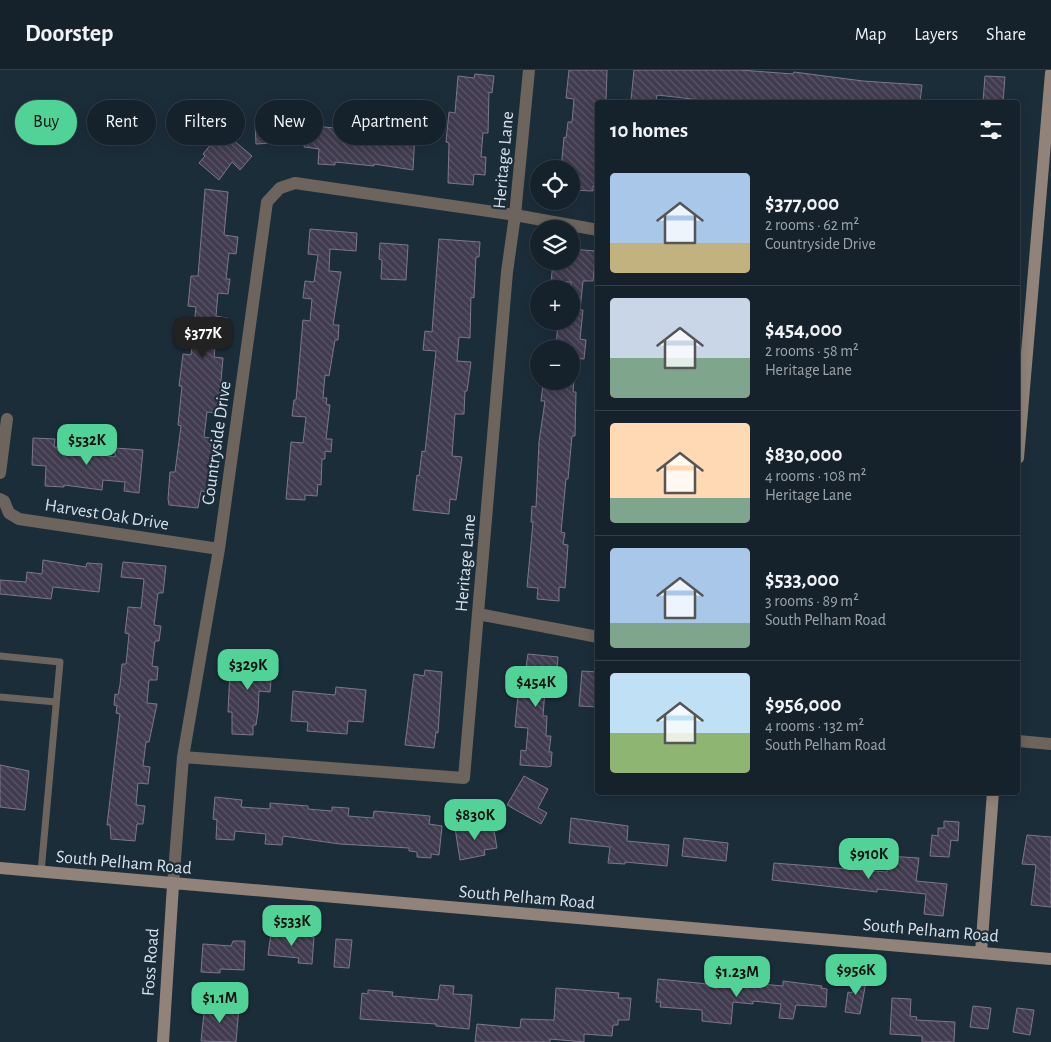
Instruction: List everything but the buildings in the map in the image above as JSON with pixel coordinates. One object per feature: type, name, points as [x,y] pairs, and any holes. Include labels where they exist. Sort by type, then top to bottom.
[{"type":"main road","points":[[1020,435],[1051,73]]},
{"type":"main road","points":[[981,952],[993,795]]},
{"type":"main road","name":"South Pelham Road","points":[[0,868],[173,885],[1051,959]]},
{"type":"main road","name":"Foss Road","points":[[163,1042],[173,885]]},
{"type":"street","name":"Heritage Lane","points":[[182,758],[464,778],[507,272],[515,215],[529,70]]},
{"type":"street","name":"Countryside Drive","points":[[173,885],[182,758],[219,549],[267,202],[280,188],[296,183],[515,215],[595,229]]},
{"type":"street","points":[[0,473],[7,419]]},
{"type":"street","name":"Harvest Oak Drive","points":[[0,499],[4,502],[9,513],[19,518],[219,549]]},
{"type":"street","points":[[478,614],[595,636]]},
{"type":"street","points":[[1020,741],[1051,744]]},
{"type":"lane","points":[[0,656],[60,662],[41,872]]},
{"type":"lane","points":[[0,697],[56,702]]}]
